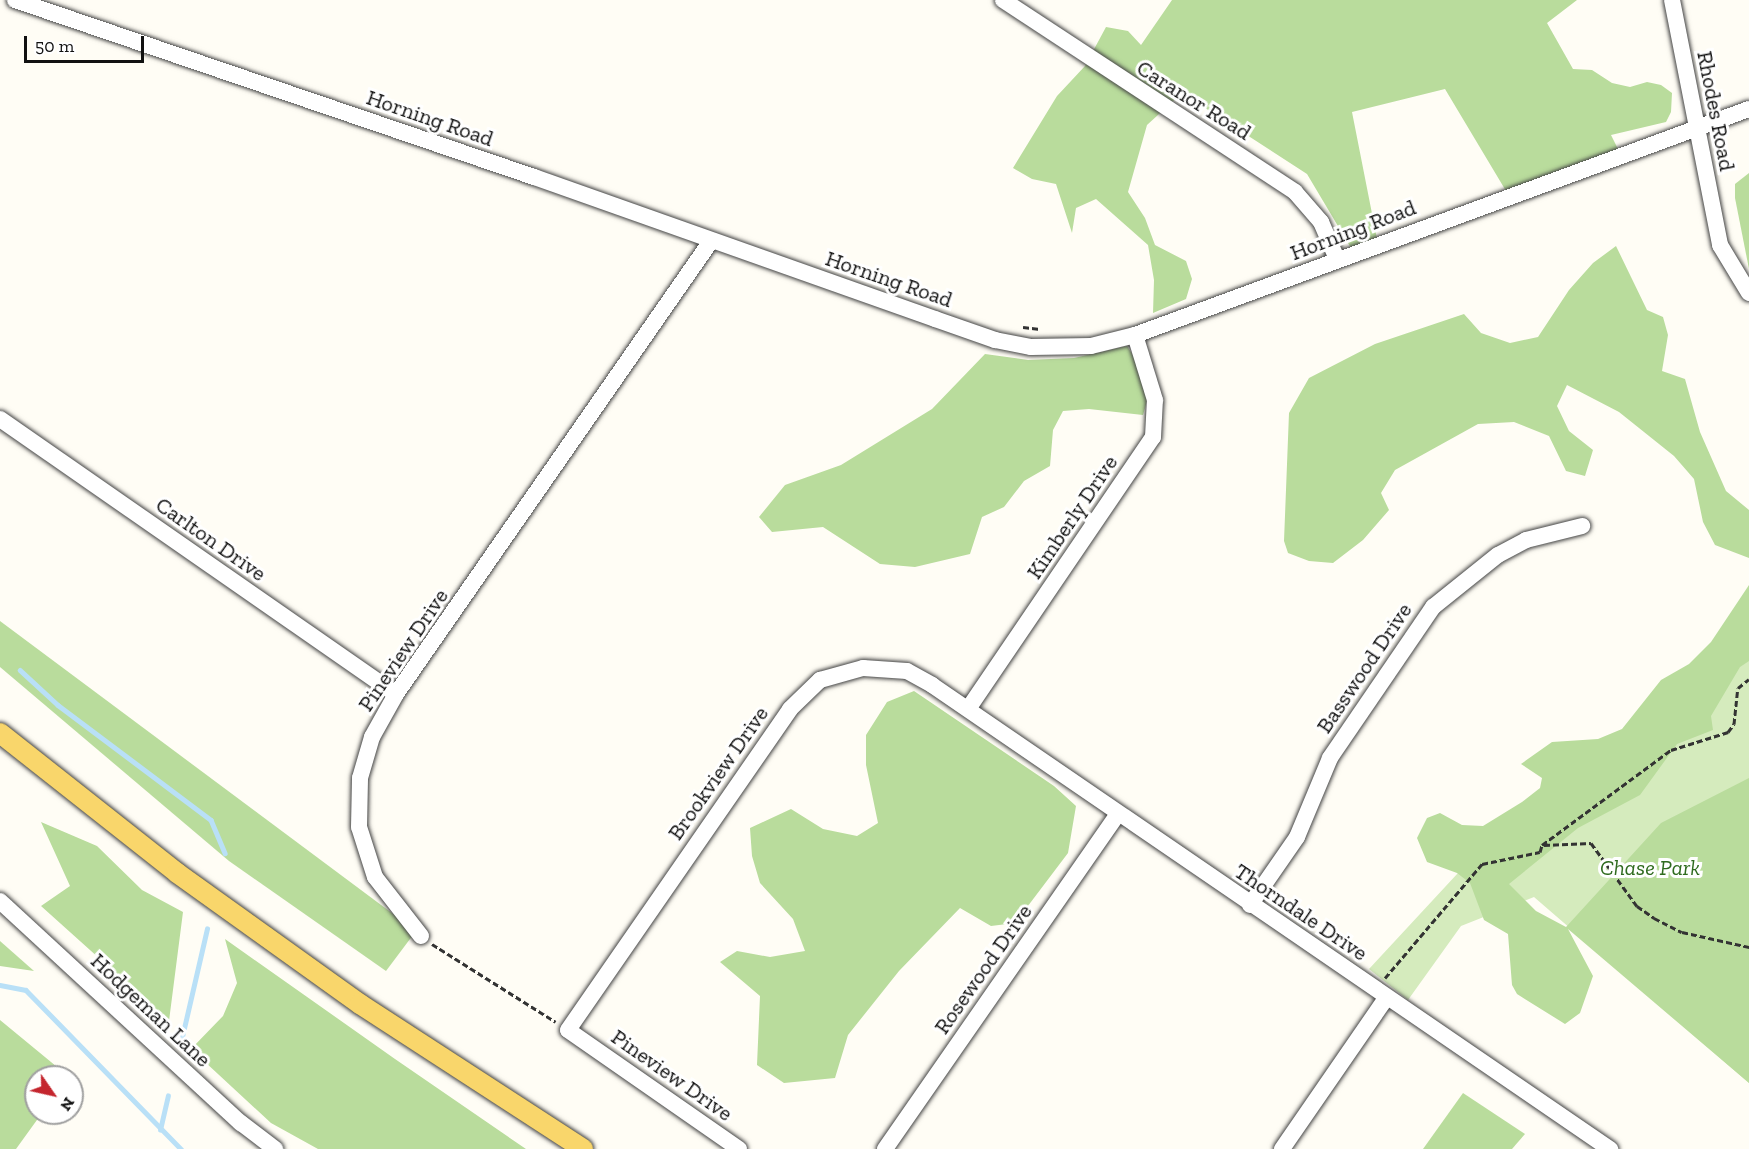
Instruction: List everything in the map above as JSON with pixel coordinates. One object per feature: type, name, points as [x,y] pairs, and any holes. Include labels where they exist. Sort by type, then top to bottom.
[{"type":"main road","points":[[0,733],[212,898],[360,1004],[583,1149]]},
{"type":"street","name":"Horning Road","points":[[15,0],[995,340],[1063,348],[1135,335],[1749,109]]},
{"type":"street","name":"Caranor Road","points":[[1003,0],[1295,192],[1321,222],[1337,259]]},
{"type":"street","name":"Rhodes Road","points":[[1672,0],[1720,245],[1749,293]]},
{"type":"street","name":"Pineview Drive","points":[[421,936],[375,876],[359,827],[360,778],[372,737],[396,694],[711,241]]},
{"type":"street","name":"Kimberly Drive","points":[[968,709],[1153,437],[1155,400],[1135,335]]},
{"type":"street","name":"Carlton Drive","points":[[0,419],[396,694]]},
{"type":"street","name":"Basswood Drive","points":[[1250,905],[1297,837],[1315,787],[1330,758],[1433,606],[1473,572],[1517,545],[1557,530],[1582,526]]},
{"type":"street","name":"Brookview Drive","points":[[568,1030],[763,745],[807,689],[843,672],[897,670],[916,675],[968,709]]},
{"type":"street","name":"Thorndale Drive","points":[[968,709],[1250,905],[1610,1149]]},
{"type":"street","name":"Rosewood Drive","points":[[885,1149],[1118,814]]},
{"type":"street","name":"Hodgeman Lane","points":[[0,901],[267,1147]]},
{"type":"street","points":[[1282,1149],[1386,998]]},
{"type":"street","name":"Pineview Drive","points":[[568,1030],[739,1149]]},
{"type":"path","points":[[1015,327],[1050,331]]},
{"type":"path","points":[[1384,978],[1482,864],[1540,852],[1542,845],[1671,750],[1728,732],[1734,724],[1738,688],[1749,679]]},
{"type":"path","points":[[1542,845],[1591,843],[1628,888],[1637,906],[1682,932],[1749,947]]},
{"type":"path","points":[[421,936],[568,1030]]},
{"type":"green space","points":[[1172,0],[1577,0],[1547,23],[1573,69],[1592,70],[1612,83],[1630,87],[1647,82],[1661,85],[1672,93],[1671,112],[1666,122],[1611,135],[1621,155],[1509,196],[1445,89],[1352,112],[1378,244],[1354,253],[1307,174],[1182,93],[1147,125],[1128,192],[1145,218],[1155,245],[1186,261],[1192,279],[1186,299],[1153,313],[1154,280],[1148,245],[1096,199],[1076,208],[1072,233],[1056,184],[1032,179],[1013,168],[1057,96],[1085,66],[1106,27],[1128,31],[1141,45]]},
{"type":"green space","points":[[1749,173],[1749,269],[1735,198],[1735,184]]},
{"type":"green space","points":[[1616,246],[1647,310],[1663,317],[1668,335],[1662,371],[1685,379],[1700,432],[1726,491],[1749,510],[1749,558],[1715,545],[1703,522],[1694,479],[1674,456],[1619,412],[1567,385],[1557,406],[1569,431],[1593,450],[1585,476],[1566,471],[1549,436],[1514,422],[1478,424],[1395,470],[1381,493],[1389,510],[1363,540],[1333,563],[1309,561],[1288,553],[1284,541],[1289,413],[1309,378],[1375,344],[1464,314],[1481,333],[1510,343],[1538,337],[1569,290],[1593,263]]},
{"type":"green space","points":[[1127,346],[1152,384],[1143,415],[1089,409],[1063,411],[1053,430],[1050,466],[1024,481],[1004,507],[982,517],[970,554],[915,567],[880,564],[823,527],[772,532],[759,517],[785,485],[841,465],[932,409],[985,354],[1028,360],[1074,358]]},
{"type":"green space","name":"Chase Park","points":[[1749,585],[1749,661],[1740,667],[1711,716],[1713,730],[1677,744],[1640,795],[1578,828],[1509,884],[1536,911],[1566,927],[1661,823],[1749,778],[1749,1083],[1568,929],[1593,976],[1580,1013],[1565,1024],[1517,994],[1512,985],[1508,934],[1484,920],[1470,883],[1457,873],[1427,862],[1417,838],[1427,818],[1440,813],[1462,825],[1483,826],[1522,802],[1540,788],[1542,778],[1521,764],[1552,742],[1598,739],[1622,729],[1661,680],[1689,664],[1711,642]]},
{"type":"green space","points":[[0,621],[416,931],[386,971],[229,861],[0,667]]},
{"type":"green space","name":"Chase Park","points":[[1749,658],[1749,1083],[1534,897],[1461,926],[1408,1000],[1369,969],[1483,846]]},
{"type":"green space","points":[[914,691],[1054,786],[1076,806],[1068,853],[1015,923],[991,926],[960,908],[899,971],[848,1035],[835,1078],[784,1083],[757,1065],[760,996],[720,962],[737,951],[770,957],[805,951],[793,919],[760,883],[752,856],[750,828],[791,809],[823,829],[857,836],[878,823],[866,765],[866,735],[887,702]]},
{"type":"green space","points":[[41,822],[97,846],[142,890],[183,912],[169,1021],[41,906],[70,886]]},
{"type":"green space","points":[[225,939],[526,1149],[318,1149],[271,1123],[191,1049],[223,1016],[237,983]]},
{"type":"green space","points":[[0,941],[34,971],[0,966]]},
{"type":"green space","points":[[0,1020],[55,1065],[24,1065],[24,1125],[33,1125],[16,1149],[0,1149]]},
{"type":"green space","points":[[1463,1093],[1525,1134],[1512,1149],[1423,1149]]},
{"type":"waterway","points":[[20,670],[58,705],[211,820],[225,853]]},
{"type":"waterway","points":[[182,1037],[207,929]]},
{"type":"waterway","points":[[0,985],[26,990],[181,1149]]},
{"type":"waterway","points":[[160,1130],[168,1096]]}]
